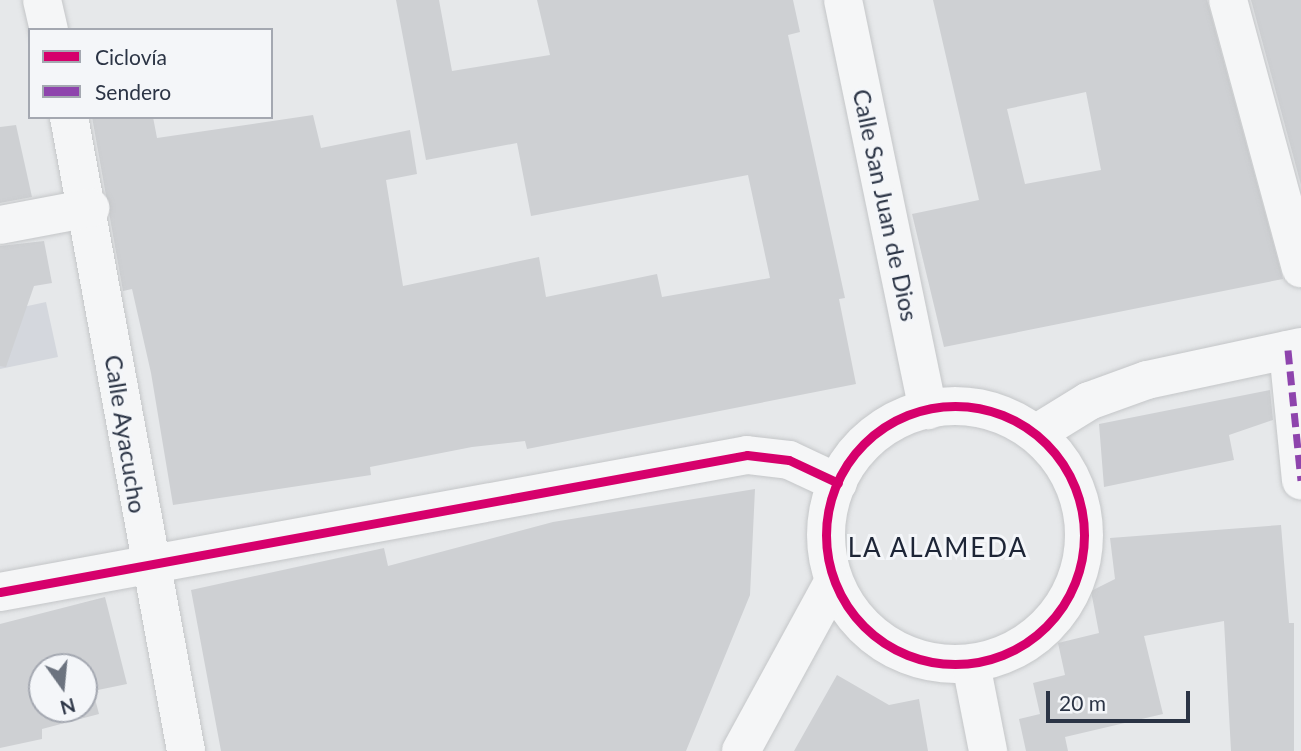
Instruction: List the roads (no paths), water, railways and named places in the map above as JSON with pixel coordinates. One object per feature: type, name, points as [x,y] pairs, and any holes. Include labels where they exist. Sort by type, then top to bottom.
[{"type":"street","points":[[42,0],[49,28]]},
{"type":"street","name":"Calle San Juan de Dios","points":[[843,0],[928,410]]},
{"type":"street","points":[[1228,0],[1301,268]]},
{"type":"street","name":"Calle Ayacucho","points":[[69,119],[90,208],[148,566],[186,751]]},
{"type":"street","points":[[0,225],[90,208]]},
{"type":"street","points":[[1037,433],[1089,401],[1147,380],[1294,349],[1301,480]]},
{"type":"street","points":[[955,405],[998,413],[1037,433],[1065,465],[1083,506],[1085,548],[1076,580],[1048,626],[1013,652],[971,664],[928,662],[888,646],[855,618],[834,582],[825,541],[838,483],[876,433],[928,410],[955,405]]},
{"type":"street","points":[[0,592],[747,455],[789,460],[838,483]]},
{"type":"street","points":[[741,751],[834,582]]},
{"type":"street","points":[[971,664],[988,751]]},
{"type":"district","name":"LA ALAMEDA","points":[[938,548]]}]
